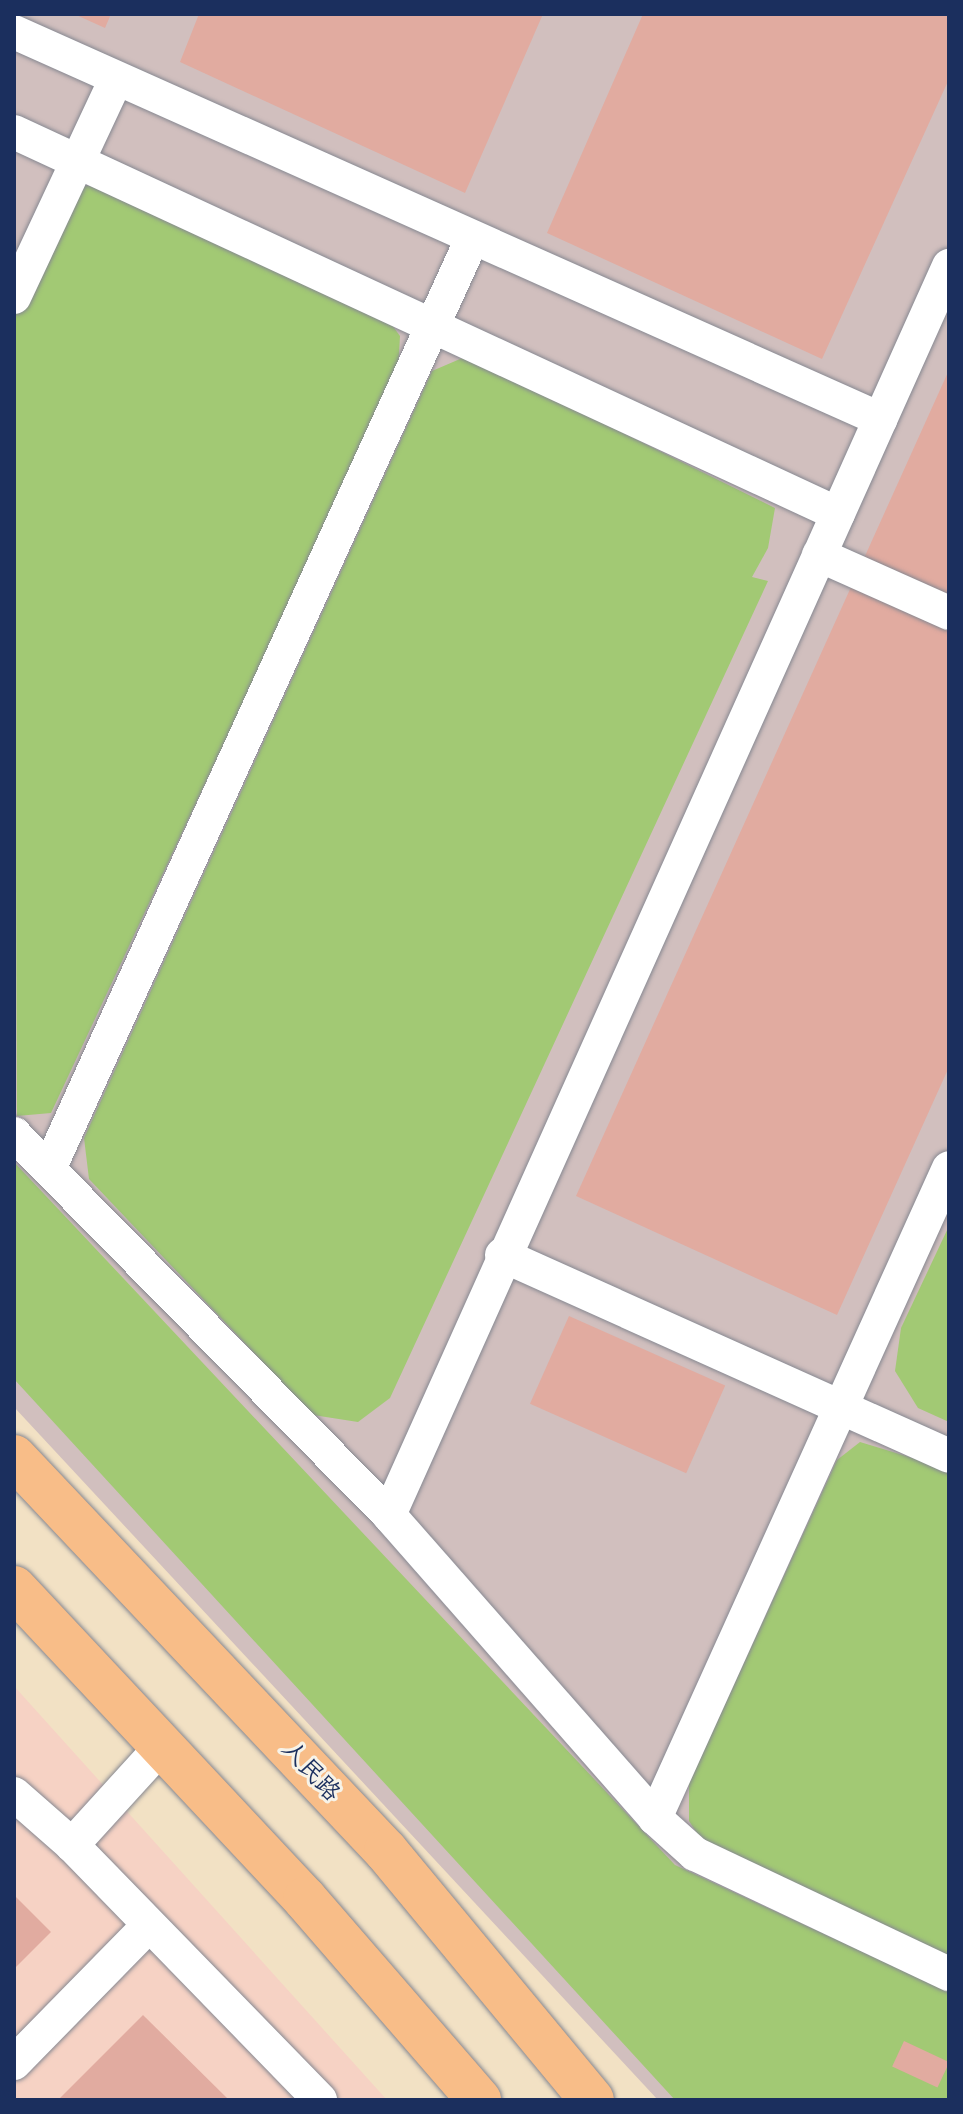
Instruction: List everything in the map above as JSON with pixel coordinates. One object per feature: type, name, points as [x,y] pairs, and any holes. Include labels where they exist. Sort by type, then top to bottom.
[{"type":"main road","name":"人民路","points":[[14,1457],[386,1851],[592,2100]]},
{"type":"main road","points":[[14,1588],[162,1746],[479,2100]]},
{"type":"lane","points":[[14,32],[880,419]]},
{"type":"lane","points":[[14,297],[116,79]]},
{"type":"lane","points":[[14,132],[838,514]]},
{"type":"lane","points":[[49,1169],[434,329],[472,239]]},
{"type":"lane","points":[[389,1515],[502,1255],[949,266]]},
{"type":"lane","points":[[819,555],[949,613]]},
{"type":"lane","points":[[14,1134],[389,1515],[655,1818],[695,1854],[949,1974]]},
{"type":"lane","points":[[655,1818],[949,1168]]},
{"type":"lane","points":[[502,1255],[949,1456]]},
{"type":"lane","points":[[72,1845],[162,1746]]},
{"type":"lane","points":[[14,1794],[72,1845],[320,2100]]},
{"type":"lane","points":[[14,2063],[149,1925]]},
{"type":"shaded area","points":[[14,14],[949,14],[949,2100],[658,2100],[14,1407]]},
{"type":"shaded area","points":[[14,1686],[387,2100],[14,2100]]},
{"type":"green space","points":[[77,185],[101,187],[384,314],[400,336],[398,371],[51,1113],[17,1116],[14,315]]},
{"type":"green space","points":[[467,356],[775,508],[768,548],[752,577],[768,581],[390,1398],[358,1422],[313,1415],[89,1179],[84,1138],[432,371]]},
{"type":"green space","points":[[14,1162],[675,1865],[949,1992],[949,2100],[675,2100],[14,1379]]},
{"type":"green space","points":[[949,1226],[949,1422],[918,1408],[895,1371],[901,1328]]},
{"type":"green space","points":[[860,1442],[949,1469],[949,1963],[700,1838],[689,1821],[689,1783],[837,1460]]},
{"type":"building","points":[[74,14],[111,14],[105,28]]},
{"type":"building","points":[[199,14],[543,14],[465,193],[180,62]]},
{"type":"building","points":[[643,14],[949,14],[949,79],[822,359],[547,233]]},
{"type":"building","points":[[949,370],[949,1067],[837,1315],[576,1196]]},
{"type":"building","points":[[569,1316],[725,1386],[686,1473],[530,1404]]},
{"type":"building","points":[[14,1895],[51,1932],[14,1969]]},
{"type":"building","points":[[143,2015],[229,2100],[58,2100]]},
{"type":"building","points":[[904,2041],[949,2062],[937,2088],[892,2066]]}]
